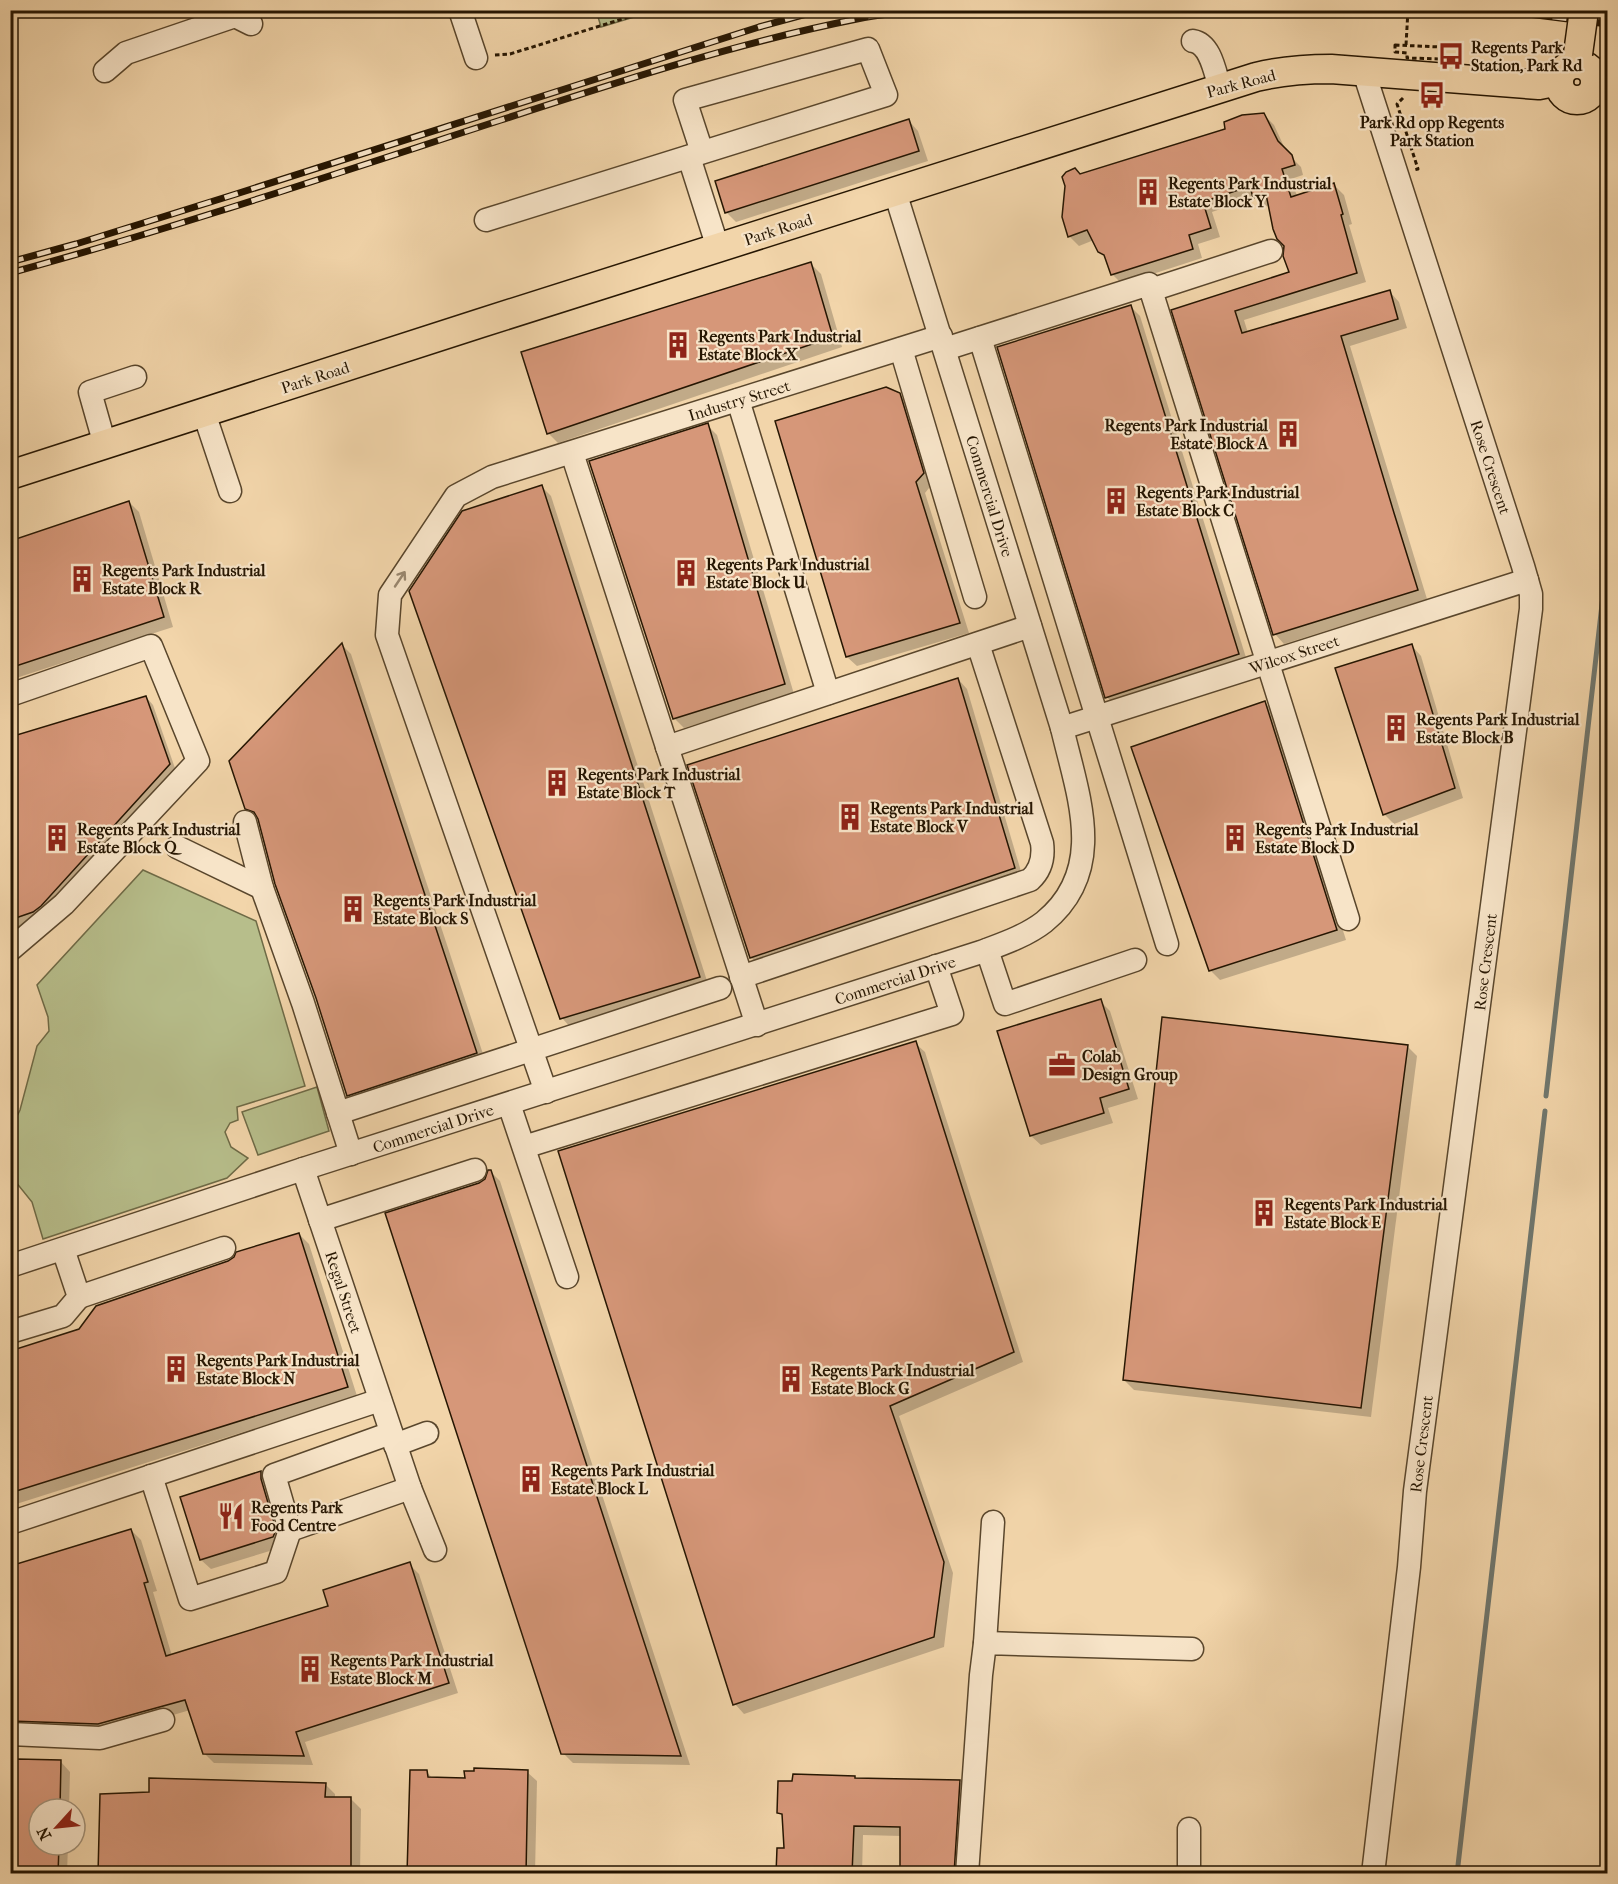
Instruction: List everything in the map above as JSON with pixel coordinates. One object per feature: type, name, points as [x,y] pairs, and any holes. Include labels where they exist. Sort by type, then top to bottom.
[{"type":"main road","points":[[1583,75],[1584,10]]},
{"type":"main road","name":"Park Road","points":[[10,476],[1256,77],[1306,69],[1539,85],[1583,75]]},
{"type":"street","points":[[460,10],[482,57]]},
{"type":"street","points":[[105,71],[126,53],[199,18],[235,16],[251,24]]},
{"type":"street","points":[[1193,41],[1206,49],[1220,88]]},
{"type":"street","points":[[486,220],[695,154],[886,94],[868,49],[685,100],[695,154],[718,248]]},
{"type":"street","name":"Rose Crescent","points":[[1364,72],[1531,594],[1531,609],[1415,1491],[1409,1567],[1372,1874]]},
{"type":"street","name":"Commercial Drive","points":[[10,1266],[303,1169],[987,950],[1043,923],[1061,905],[1073,888],[1080,866],[1085,836],[1080,803],[1062,729],[895,192]]},
{"type":"street","points":[[1271,251],[1151,290],[1348,919]]},
{"type":"street","name":"Industry Street","points":[[531,1051],[387,635],[390,595],[456,496],[492,477],[901,349],[980,338],[1149,284],[1151,290]]},
{"type":"street","points":[[980,338],[1167,944]]},
{"type":"street","points":[[901,349],[975,597]]},
{"type":"street","points":[[105,445],[90,392],[135,376]]},
{"type":"street","points":[[738,400],[828,693]]},
{"type":"street","points":[[204,413],[231,491]]},
{"type":"street","points":[[572,453],[757,1025]]},
{"type":"street","name":"Wilcox Street","points":[[1062,729],[1527,580]]},
{"type":"street","points":[[667,747],[1030,626]]},
{"type":"street","points":[[741,977],[1030,880],[1036,874],[1044,853],[1042,843],[978,644]]},
{"type":"street","points":[[10,695],[151,646],[198,761],[64,904],[10,950]]},
{"type":"street","points":[[245,822],[262,888],[303,1003],[351,1154]]},
{"type":"street","points":[[177,847],[262,888]]},
{"type":"street","points":[[987,950],[1005,1004],[1135,960]]},
{"type":"street","points":[[524,1147],[952,1014],[936,966]]},
{"type":"street","points":[[338,1113],[720,988]]},
{"type":"street","points":[[531,1051],[546,1092]]},
{"type":"street","points":[[509,1104],[567,1277]]},
{"type":"street","name":"Regal Street","points":[[303,1169],[393,1439],[435,1550]]},
{"type":"street","points":[[320,1220],[475,1170]]},
{"type":"street","points":[[10,1332],[63,1316],[79,1297],[224,1248]]},
{"type":"street","points":[[63,1249],[79,1297]]},
{"type":"street","points":[[10,1523],[380,1400]]},
{"type":"street","points":[[151,1476],[190,1599],[276,1572],[290,1530],[274,1475],[393,1439],[427,1433]]},
{"type":"street","points":[[290,1530],[410,1488]]},
{"type":"street","points":[[967,1874],[993,1522]]},
{"type":"street","points":[[985,1644],[1192,1649]]},
{"type":"street","points":[[10,1734],[100,1738],[163,1720]]},
{"type":"street","points":[[1189,1829],[1190,1874]]},
{"type":"path","points":[[482,57],[510,54],[651,10]]},
{"type":"path","points":[[1406,45],[1408,10]]},
{"type":"path","points":[[1398,45],[1441,47]]},
{"type":"green space","points":[[596,10],[654,10],[654,11],[601,27]]},
{"type":"green space","points":[[143,870],[256,921],[305,1086],[237,1107],[238,1120],[230,1123],[225,1132],[231,1147],[248,1158],[227,1178],[43,1239],[32,1202],[11,1176],[10,1131],[20,1110],[37,1046],[49,1031],[48,1017],[37,985]]},
{"type":"green space","points":[[317,1087],[329,1131],[258,1155],[242,1112]]},
{"type":"building","name":"Regents Park Industrial Estate Block A","points":[[1264,113],[1278,141],[1292,155],[1295,165],[1282,169],[1291,197],[1334,183],[1357,273],[1235,311],[1242,333],[1390,290],[1398,319],[1341,336],[1418,590],[1273,635],[1171,310],[1289,272],[1283,256],[1284,246],[1277,239],[1273,229],[1266,194],[1253,198],[1250,186],[1203,202],[1211,228],[1189,235],[1193,249],[1111,275],[1104,255],[1098,252],[1087,230],[1068,237],[1062,217],[1065,186],[1062,177],[1066,172],[1075,168],[1080,174],[1225,129],[1224,122],[1242,115]]},
{"type":"building","points":[[909,119],[919,151],[725,213],[715,181]]},
{"type":"building","name":"Regents Park Industrial Estate Block X","points":[[811,262],[833,337],[547,434],[521,352]]},
{"type":"building","name":"Regents Park Industrial Estate Block C","points":[[1131,305],[1239,654],[1105,698],[997,347]]},
{"type":"building","points":[[886,387],[900,393],[924,473],[916,482],[960,623],[846,657],[775,421]]},
{"type":"building","name":"Regents Park Industrial Estate Block U","points":[[708,423],[785,684],[673,719],[589,461]]},
{"type":"building","name":"Regents Park Industrial Estate Block T","points":[[542,485],[700,977],[560,1019],[409,591],[462,511]]},
{"type":"building","name":"Regents Park Industrial Estate Block R","points":[[129,501],[164,617],[10,668],[10,541]]},
{"type":"building","name":"Regents Park Industrial Estate Block S","points":[[342,643],[477,1053],[347,1096],[316,998],[275,884],[258,819],[254,812],[245,809],[229,761]]},
{"type":"building","name":"Regents Park Industrial Estate Block B","points":[[1412,644],[1455,788],[1383,815],[1335,668]]},
{"type":"building","name":"Regents Park Industrial Estate Block V","points":[[958,678],[1015,868],[750,958],[687,765]]},
{"type":"building","name":"Regents Park Industrial Estate Block Q","points":[[146,696],[170,764],[41,906],[33,912],[10,920],[10,737]]},
{"type":"building","name":"Regents Park Industrial Estate Block D","points":[[1265,701],[1337,930],[1209,971],[1131,747]]},
{"type":"building","points":[[1101,999],[1129,1089],[1100,1098],[1104,1113],[1030,1136],[997,1031]]},
{"type":"building","name":"Regents Park Industrial Estate Block E","points":[[1162,1017],[1408,1045],[1361,1408],[1123,1380]]},
{"type":"building","name":"Regents Park Industrial Estate Block G","points":[[916,1041],[1014,1352],[890,1406],[944,1562],[934,1637],[733,1705],[558,1151]]},
{"type":"building","name":"Regents Park Industrial Estate Block L","points":[[488,1170],[491,1170],[681,1756],[561,1754],[385,1213],[479,1183],[485,1179]]},
{"type":"building","name":"Regents Park Industrial Estate Block N","points":[[299,1233],[348,1387],[10,1493],[10,1351],[79,1329],[96,1306],[228,1261],[234,1257],[236,1252]]},
{"type":"building","points":[[261,1471],[261,1479],[276,1530],[273,1537],[200,1560],[180,1497]]},
{"type":"building","points":[[131,1529],[148,1582],[144,1583],[166,1656],[328,1606],[323,1590],[410,1562],[449,1683],[296,1732],[304,1756],[203,1754],[185,1700],[98,1724],[10,1721],[10,1566]]},
{"type":"building","points":[[17,1759],[61,1760],[60,1797],[27,1797],[27,1857],[59,1857],[58,1874],[15,1874]]},
{"type":"building","points":[[474,1768],[528,1770],[526,1874],[407,1874],[410,1770],[427,1770],[428,1777],[465,1778],[464,1771],[474,1771]]},
{"type":"building","points":[[793,1774],[960,1780],[954,1874],[900,1874],[900,1827],[854,1826],[852,1874],[776,1874],[777,1848],[784,1848],[782,1814],[777,1813],[778,1781],[792,1781]]},
{"type":"building","points":[[149,1778],[326,1783],[325,1797],[351,1797],[351,1874],[98,1874],[100,1794],[149,1792]]},
{"type":"waterway","points":[[1546,1096],[1608,552]]},
{"type":"waterway","points":[[1457,1874],[1545,1111]]},
{"type":"railway","points":[[10,262],[76,244],[759,27],[821,10]]},
{"type":"railway","points":[[10,273],[195,219],[678,64],[812,29],[918,10]]},
{"type":"railway","points":[[1497,10],[1608,24]]},
{"type":"place","name":"Regents Park Station, Park Rd","points":[[1451,56]]},
{"type":"place","name":"Park Rd opp Regents Park Station","points":[[1432,95]]},
{"type":"place","name":"Regents Park Industrial Estate Block Y","points":[[1148,192]]},
{"type":"place","name":"Regents Park Industrial Estate Block X","points":[[678,345]]},
{"type":"place","name":"Regents Park Industrial Estate Block A","points":[[1288,434]]},
{"type":"place","name":"Regents Park Industrial Estate Block C","points":[[1116,501]]},
{"type":"place","name":"Regents Park Industrial Estate Block U","points":[[686,573]]},
{"type":"place","name":"Regents Park Industrial Estate Block R","points":[[82,579]]},
{"type":"place","name":"Regents Park Industrial Estate Block B","points":[[1396,728]]},
{"type":"place","name":"Regents Park Industrial Estate Block T","points":[[557,783]]},
{"type":"place","name":"Regents Park Industrial Estate Block V","points":[[850,817]]},
{"type":"place","name":"Regents Park Industrial Estate Block Q","points":[[57,838]]},
{"type":"place","name":"Regents Park Industrial Estate Block D","points":[[1235,838]]},
{"type":"place","name":"Regents Park Industrial Estate Block S","points":[[353,909]]},
{"type":"place","name":"Colab Design Group","points":[[1062,1065]]},
{"type":"place","name":"Regents Park Industrial Estate Block E","points":[[1264,1213]]},
{"type":"place","name":"Regents Park Industrial Estate Block N","points":[[176,1369]]},
{"type":"place","name":"Regents Park Industrial Estate Block G","points":[[791,1379]]},
{"type":"place","name":"Regents Park Industrial Estate Block L","points":[[531,1479]]},
{"type":"place","name":"Regents Park Food Centre","points":[[231,1516]]},
{"type":"place","name":"Regents Park Industrial Estate Block M","points":[[310,1669]]}]
